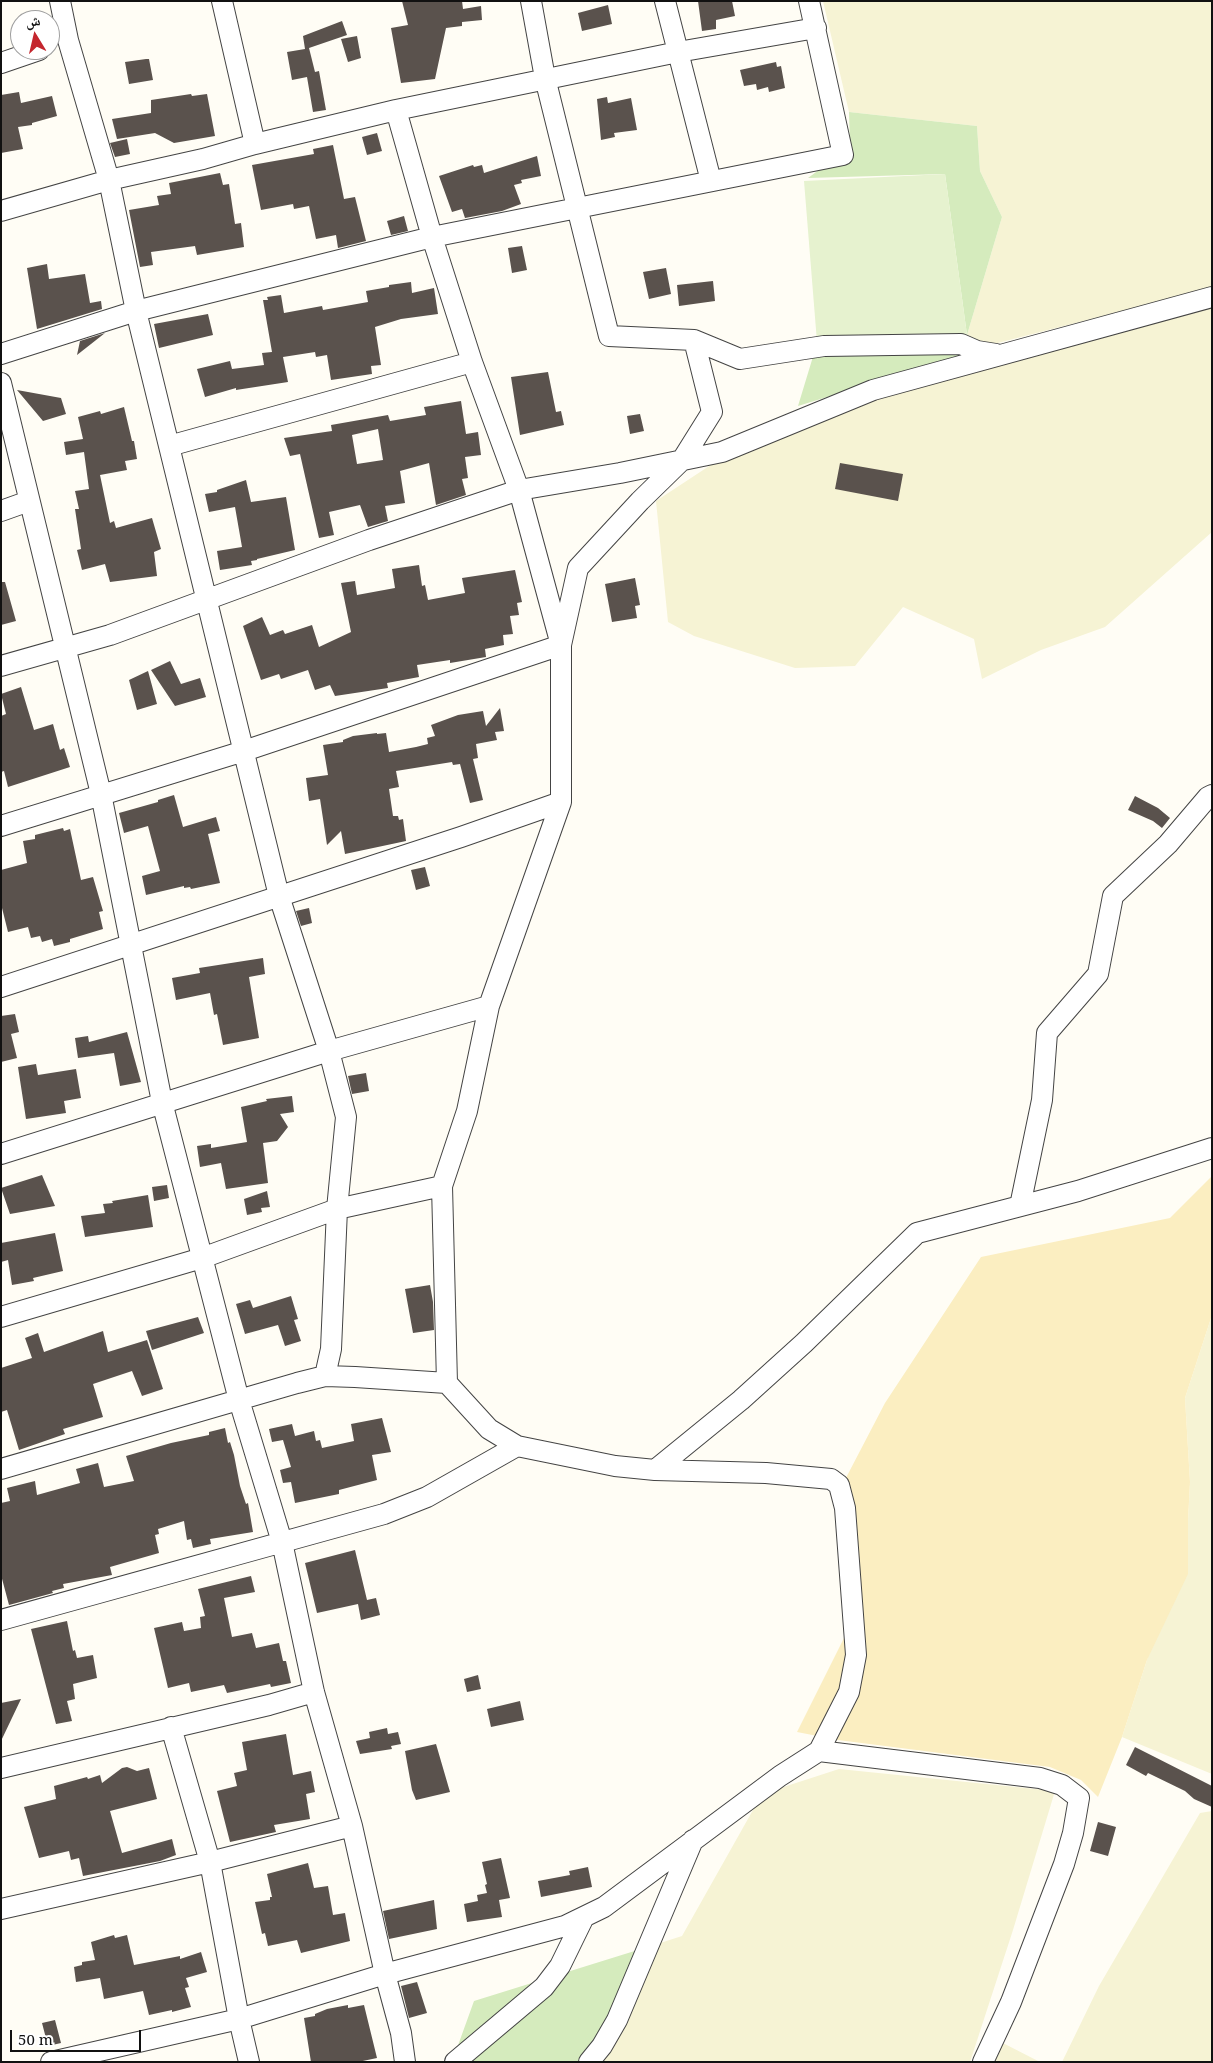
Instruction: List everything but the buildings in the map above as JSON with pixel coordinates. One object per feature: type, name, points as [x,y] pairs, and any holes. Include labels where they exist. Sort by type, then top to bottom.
[{"type":"street","points":[[222,1],[255,144]]},
{"type":"street","points":[[532,1],[545,78],[608,336],[694,340],[740,359],[824,346],[961,344],[977,351],[1000,355]]},
{"type":"street","points":[[665,1],[712,181]]},
{"type":"street","points":[[1,354],[136,311],[432,237],[844,155],[810,1]]},
{"type":"street","points":[[1,211],[109,180],[203,160],[255,144],[396,110],[678,52],[816,28]]},
{"type":"street","points":[[60,46],[109,180],[136,311],[279,896],[329,1051],[346,1118],[337,1209],[331,1349],[326,1376]]},
{"type":"street","points":[[396,110],[432,237],[472,362],[519,490],[560,644]]},
{"type":"street","points":[[1,666],[110,635],[369,540],[519,490],[722,452],[872,390],[1212,297]]},
{"type":"street","points":[[52,2062],[239,2019],[385,1974],[547,1932],[583,1919],[604,1907],[694,1838],[736,1810],[780,1776],[819,1751],[849,1692],[856,1655],[845,1508],[839,1485],[831,1479],[817,1476],[702,1470],[655,1470],[615,1466],[517,1446],[489,1428],[447,1383],[442,1186],[467,1111],[489,1006],[561,802],[560,644],[578,568],[640,500],[682,460],[712,412],[694,340]]},
{"type":"street","points":[[169,446],[472,362]]},
{"type":"street","points":[[1,383],[101,794],[162,1102],[239,1400],[282,1542],[314,1692],[352,1826],[385,1974],[401,2033],[405,2062]]},
{"type":"street","points":[[1,511],[29,501]]},
{"type":"street","points":[[1,826],[244,751],[560,644]]},
{"type":"street","points":[[1020,1206],[1042,1100],[1047,1033],[1098,974],[1113,896],[1168,844],[1208,797],[1212,795]]},
{"type":"street","points":[[1,987],[461,837],[561,802]]},
{"type":"street","points":[[1,1154],[329,1051],[489,1006]]},
{"type":"street","points":[[655,1470],[741,1400],[804,1343],[917,1232],[1078,1192],[1212,1148]]},
{"type":"street","points":[[1,1317],[202,1258],[337,1209],[442,1186]]},
{"type":"street","points":[[1,1469],[326,1376],[447,1383]]},
{"type":"street","points":[[1,1620],[384,1514],[427,1497],[517,1446]]},
{"type":"street","points":[[1,1768],[269,1705],[314,1692]]},
{"type":"street","points":[[172,1727],[210,1862],[239,2019],[249,2062]]},
{"type":"street","points":[[819,1751],[1040,1778],[1062,1785],[1079,1798],[1073,1833],[1064,1864],[1010,2002],[983,2062]]},
{"type":"street","points":[[1,1909],[210,1862],[352,1826]]},
{"type":"street","points":[[589,2062],[602,2046],[616,2020],[694,1838]]},
{"type":"street","points":[[455,2062],[544,1987],[560,1966],[583,1919]]},
{"type":"shaded area","points":[[823,1],[1212,1],[1212,288],[982,347],[967,335],[1002,217],[980,171],[977,126],[849,112]]},
{"type":"shaded area","points":[[1212,306],[1212,532],[1105,627],[1041,650],[982,679],[974,639],[903,607],[855,666],[795,668],[694,636],[668,622],[656,501],[729,453],[862,400]]},
{"type":"shaded area","points":[[1212,1315],[1212,1774],[1122,1737],[1188,1521],[1190,1482],[1185,1398]]},
{"type":"shaded area","points":[[839,1769],[1055,1791],[1013,1930],[970,2062],[600,2062],[654,1945],[682,1936],[762,1794]]},
{"type":"shaded area","points":[[1212,1811],[1212,2062],[1062,2062],[1099,1986],[1200,1813]]},
{"type":"shaded area","points":[[999,2041],[1040,2062],[991,2062]]},
{"type":"green space","points":[[849,112],[977,126],[980,171],[1002,217],[967,335],[945,174],[808,178],[850,147]]},
{"type":"green space","points":[[945,174],[967,335],[817,342],[804,181]]},
{"type":"green space","points":[[815,350],[962,355],[798,406]]},
{"type":"green space","points":[[641,1949],[603,2031],[582,2062],[452,2062],[474,2001]]},
{"type":"sand","points":[[1212,1176],[1212,1315],[1185,1398],[1190,1482],[1188,1574],[1147,1660],[1122,1737],[1098,1797],[1081,1780],[1050,1767],[838,1740],[797,1732],[845,1636],[836,1497],[885,1403],[981,1257],[1170,1218]]}]
